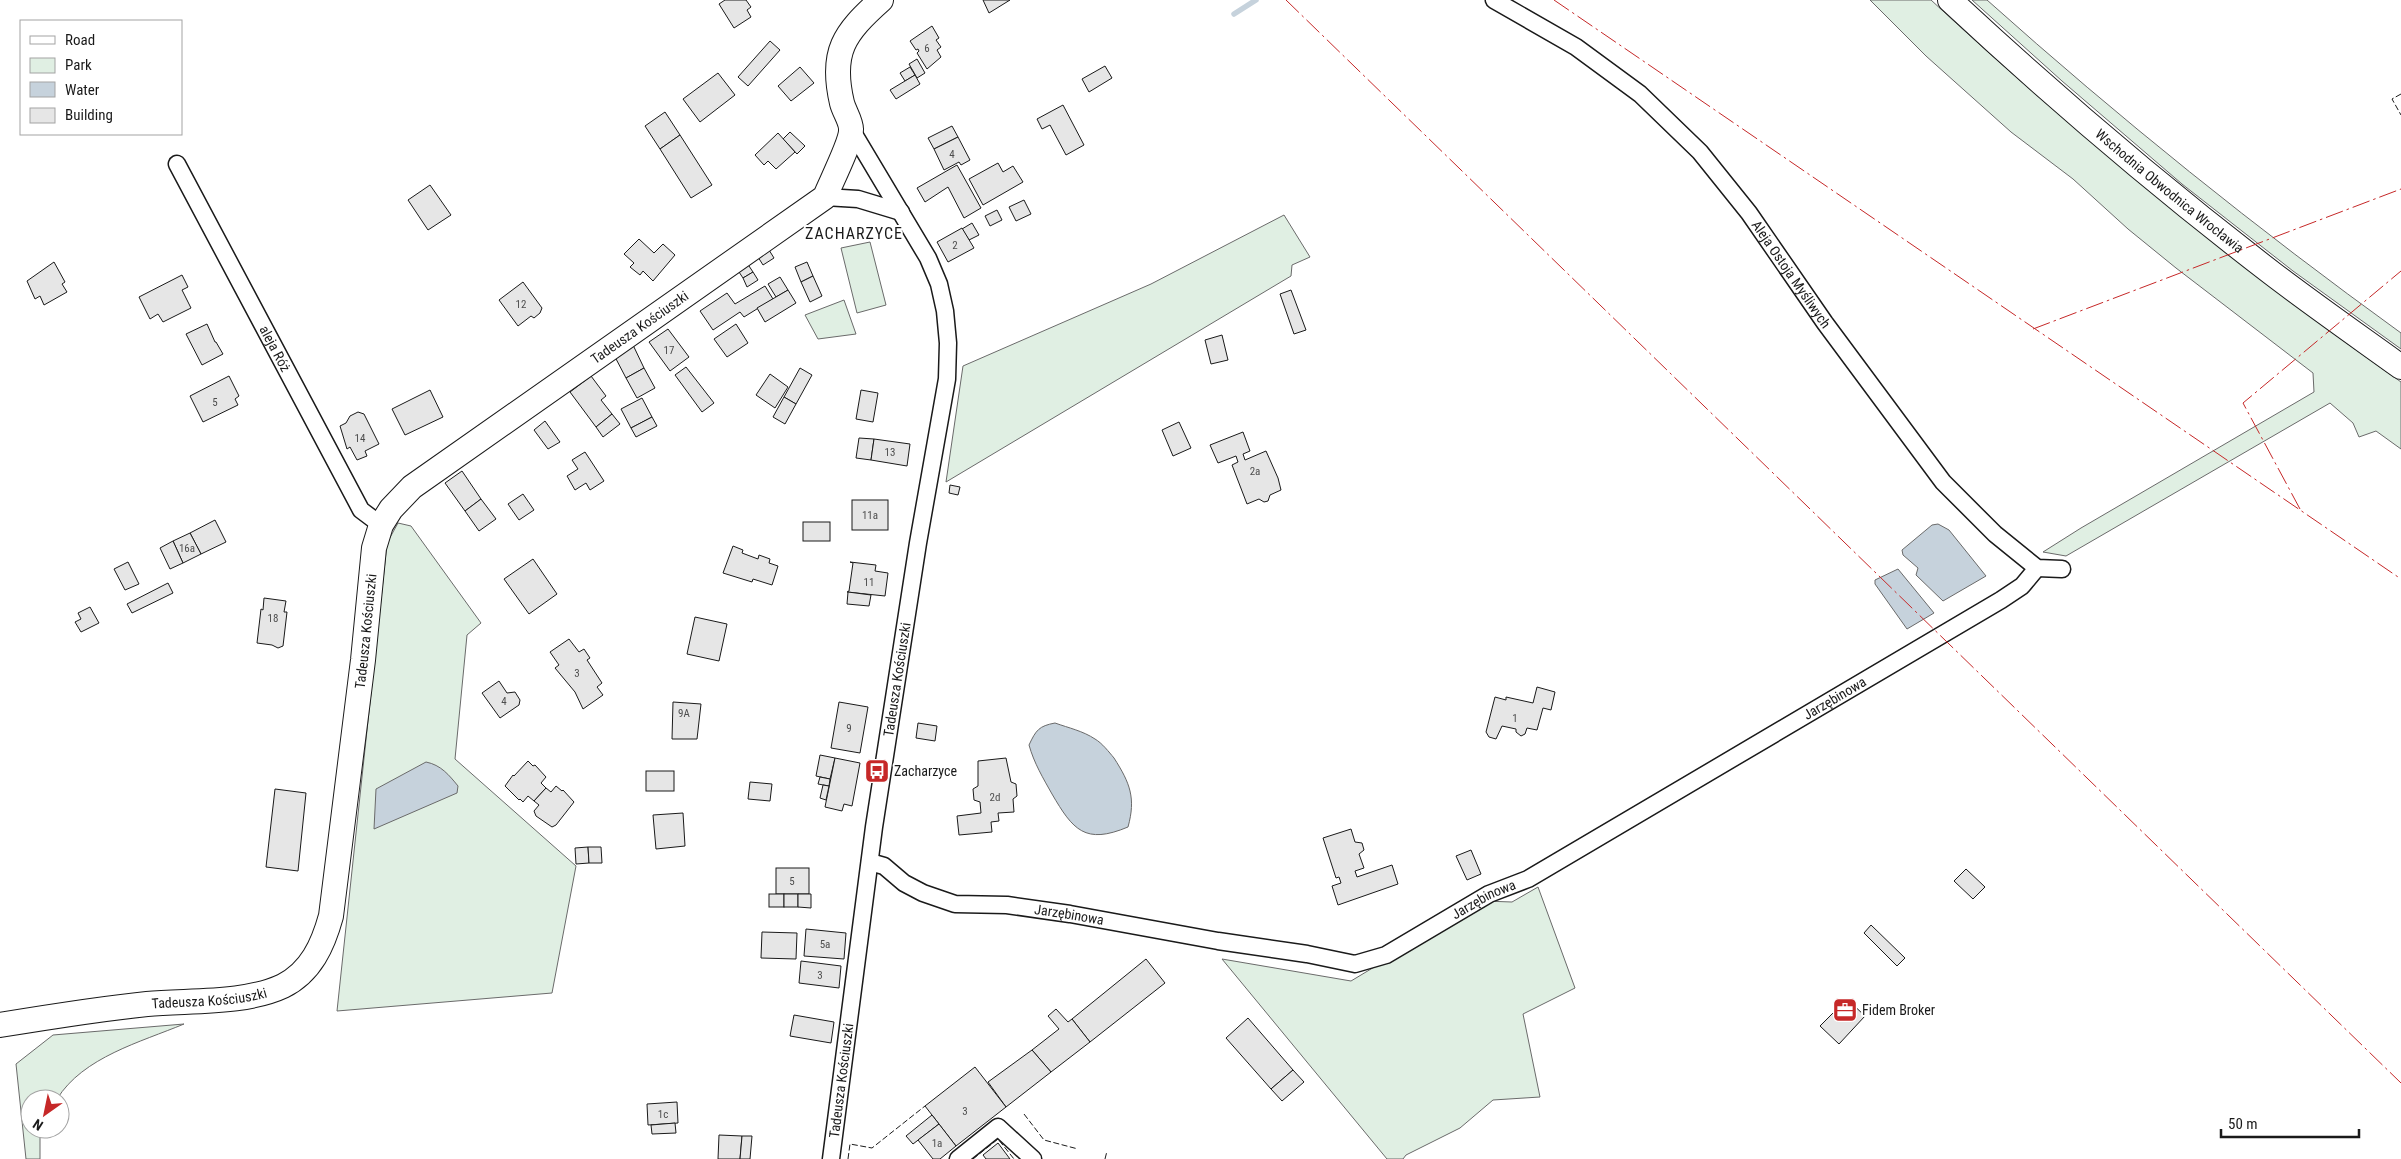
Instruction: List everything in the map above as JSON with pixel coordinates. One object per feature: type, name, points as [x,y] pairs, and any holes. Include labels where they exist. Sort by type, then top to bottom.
[{"type":"street","name":"Tadeusza Kościuszki","points":[[831,1159],[870,862],[918,543],[947,379],[948,343],[945,311],[939,284],[928,258],[852,129],[842,105],[838,76],[840,50],[856,22],[881,0]]},
{"type":"street","name":"Aleja Ostoja Myśliwych","points":[[1494,0],[1576,47],[1632,88],[1700,152],[1749,213],[1825,323],[1943,482],[1995,534],[2037,568]]},
{"type":"street","name":"Wschodnia Obwodnica Wrocławia","points":[[1950,0],[2078,116],[2182,202],[2274,275],[2401,367]]},
{"type":"street","points":[[852,129],[824,197],[858,199],[901,212]]},
{"type":"street","name":"aleja Róż","points":[[177,164],[361,510],[382,525]]},
{"type":"street","name":"Tadeusza Kościuszki","points":[[0,1026],[99,1010],[244,997],[282,986],[307,968],[325,938],[331,916],[364,660],[374,548],[382,525],[396,502],[412,487],[824,197]]},
{"type":"street","points":[[2037,568],[2062,569]]},
{"type":"street","name":"Jarzębinowa","points":[[870,862],[884,866],[904,883],[923,893],[955,904],[1006,904],[1218,941],[1306,954],[1355,964],[1386,955],[1489,894],[1536,874],[2000,600],[2022,586],[2037,568]]},
{"type":"street","points":[[958,1159],[998,1127],[1033,1159]]},
{"type":"green space","points":[[1870,0],[1931,0],[2044,101],[2160,199],[2279,293],[2401,382],[2401,449],[2376,431],[2359,437],[2353,423],[2330,403],[2066,556],[2043,552],[2314,392],[2313,373],[2176,268],[2128,229],[2073,179],[2011,132],[1926,56]]},
{"type":"green space","points":[[1972,0],[1987,0],[2087,87],[2190,172],[2294,254],[2401,333],[2401,349],[2293,271],[2182,184],[2062,81]]},
{"type":"green space","points":[[1284,215],[1310,257],[1292,265],[1291,276],[946,482],[963,366],[1151,284]]},
{"type":"green space","points":[[870,242],[886,305],[857,313],[841,248]]},
{"type":"green space","points":[[844,300],[856,334],[818,339],[805,315]]},
{"type":"green space","points":[[398,523],[411,526],[481,623],[467,635],[455,759],[576,866],[552,993],[337,1011],[387,543]]},
{"type":"green space","points":[[1538,887],[1575,988],[1523,1014],[1540,1097],[1493,1100],[1460,1128],[1406,1155],[1403,1159],[1387,1159],[1222,959],[1351,981],[1484,901],[1512,902]]},
{"type":"green space","points":[[184,1024],[114,1052],[82,1072],[64,1089],[20,1089],[20,1102],[16,1064],[53,1035]]},
{"type":"green space","points":[[24,1139],[40,1139],[40,1159],[26,1159]]},
{"type":"water","points":[[1938,524],[1949,530],[1986,576],[1943,601],[1916,575],[1918,568],[1903,555],[1902,550],[1932,525]]},
{"type":"water","points":[[1898,569],[1934,613],[1907,629],[1875,584],[1875,580]]},
{"type":"water","points":[[1055,723],[1090,736],[1100,743],[1114,758],[1128,783],[1130,791],[1131,808],[1128,827],[1113,832],[1091,834],[1082,831],[1067,817],[1042,776],[1029,745],[1039,729]]},
{"type":"water","points":[[426,762],[436,765],[448,774],[458,786],[457,793],[374,829],[376,789]]},
{"type":"building","points":[[725,0],[746,0],[751,7],[747,10],[751,17],[734,28],[719,4]]},
{"type":"building","points":[[983,0],[1010,0],[989,13]]},
{"type":"building","points":[[932,26],[939,38],[936,40],[941,47],[937,50],[941,57],[927,69],[917,53],[918,49],[916,50],[910,41]]},
{"type":"building","points":[[770,41],[780,50],[748,86],[738,77]]},
{"type":"building","points":[[917,59],[925,73],[917,78],[909,64]]},
{"type":"building","points":[[1105,66],[1112,78],[1089,92],[1082,79]]},
{"type":"building","points":[[800,67],[814,83],[791,101],[778,86]]},
{"type":"building","points":[[910,67],[915,75],[905,81],[900,73]]},
{"type":"building","points":[[718,73],[735,95],[700,122],[683,99]]},
{"type":"building","points":[[915,75],[920,84],[896,99],[890,90]]},
{"type":"building","points":[[1063,105],[1084,145],[1066,155],[1050,125],[1042,129],[1037,119]]},
{"type":"building","points":[[665,112],[680,135],[660,149],[645,126]]},
{"type":"building","points":[[952,126],[958,137],[934,149],[928,138]]},
{"type":"building","points":[[790,132],[805,146],[797,154],[783,139]]},
{"type":"building","points":[[778,133],[795,152],[776,169],[768,161],[764,165],[755,155]]},
{"type":"building","points":[[680,135],[712,185],[691,198],[660,149]]},
{"type":"building","points":[[958,137],[970,160],[961,165],[959,162],[944,170],[934,149]]},
{"type":"building","points":[[998,163],[1003,172],[1013,166],[1023,182],[983,205],[969,179]]},
{"type":"building","points":[[957,165],[981,208],[964,218],[948,187],[925,202],[917,188]]},
{"type":"building","points":[[430,185],[451,215],[428,230],[408,200]]},
{"type":"building","points":[[1024,200],[1031,214],[1016,221],[1009,207]]},
{"type":"building","points":[[997,210],[1002,220],[990,226],[985,216]]},
{"type":"building","points":[[972,223],[979,235],[969,240],[962,229]]},
{"type":"building","points":[[962,228],[974,248],[948,262],[937,242]]},
{"type":"building","points":[[639,239],[654,253],[663,244],[675,255],[653,281],[643,271],[640,275],[630,267],[634,263],[624,254]]},
{"type":"building","points":[[769,250],[774,258],[763,265],[758,257]]},
{"type":"building","points":[[54,262],[65,282],[62,284],[67,292],[44,305],[40,296],[35,299],[27,281]]},
{"type":"building","points":[[807,262],[813,276],[801,282],[795,267]]},
{"type":"building","points":[[747,263],[753,272],[743,278],[737,269]]},
{"type":"building","points":[[753,272],[758,280],[747,287],[743,278]]},
{"type":"building","points":[[182,275],[188,287],[182,290],[191,308],[163,322],[158,314],[150,319],[139,297]]},
{"type":"building","points":[[813,276],[822,296],[810,302],[801,282]]},
{"type":"building","points":[[780,277],[788,290],[776,297],[768,284]]},
{"type":"building","points":[[523,282],[542,308],[540,313],[534,318],[531,316],[518,326],[499,300]]},
{"type":"building","points":[[765,286],[773,299],[744,317],[740,312],[713,330],[700,311],[727,293],[735,304]]},
{"type":"building","points":[[788,290],[796,303],[765,322],[757,308]]},
{"type":"building","points":[[1291,290],[1306,330],[1294,334],[1280,294]]},
{"type":"building","points":[[207,324],[223,354],[202,365],[186,334]]},
{"type":"building","points":[[736,324],[748,343],[727,357],[714,339]]},
{"type":"building","points":[[668,329],[689,357],[670,371],[649,342]]},
{"type":"building","points":[[1222,335],[1228,360],[1211,364],[1205,340]]},
{"type":"building","points":[[633,345],[644,368],[626,378],[614,355]]},
{"type":"building","points":[[686,367],[714,403],[702,412],[675,375]]},
{"type":"building","points":[[644,368],[655,388],[637,398],[626,378]]},
{"type":"building","points":[[800,368],[812,375],[796,404],[784,397]]},
{"type":"building","points":[[770,374],[788,387],[775,408],[756,395]]},
{"type":"building","points":[[229,376],[239,396],[235,399],[238,405],[203,422],[190,396]]},
{"type":"building","points":[[591,376],[606,396],[601,400],[612,414],[596,427],[570,392]]},
{"type":"building","points":[[430,390],[443,417],[405,435],[392,409]]},
{"type":"building","points":[[861,390],[878,393],[873,422],[856,419]]},
{"type":"building","points":[[784,397],[796,404],[785,424],[773,417]]},
{"type":"building","points":[[642,398],[652,417],[631,428],[621,409]]},
{"type":"building","points":[[358,412],[364,414],[379,444],[365,451],[367,456],[357,460],[350,447],[347,449],[340,426],[346,423],[350,416]]},
{"type":"building","points":[[612,414],[620,424],[603,437],[596,427]]},
{"type":"building","points":[[652,417],[657,426],[636,437],[631,428]]},
{"type":"building","points":[[545,421],[560,442],[548,449],[534,430]]},
{"type":"building","points":[[1179,422],[1191,448],[1173,456],[1162,430]]},
{"type":"building","points":[[1243,432],[1250,451],[1243,454],[1245,460],[1266,451],[1278,478],[1281,490],[1270,495],[1268,501],[1264,502],[1259,499],[1247,504],[1232,465],[1238,462],[1236,456],[1218,463],[1210,445]]},
{"type":"building","points":[[859,438],[874,439],[871,460],[856,458]]},
{"type":"building","points":[[874,439],[910,444],[907,466],[871,460]]},
{"type":"building","points":[[585,452],[604,481],[590,490],[586,483],[575,490],[567,476],[578,469],[572,460]]},
{"type":"building","points":[[462,471],[481,499],[465,511],[445,483]]},
{"type":"building","points":[[950,485],[960,487],[958,495],[949,493]]},
{"type":"building","points":[[523,494],[534,510],[519,520],[508,504]]},
{"type":"building","points":[[481,499],[496,519],[479,531],[465,511]]},
{"type":"building","points":[[852,500],[888,500],[888,530],[852,530]]},
{"type":"building","points":[[215,520],[226,542],[201,554],[190,533]]},
{"type":"building","points":[[803,522],[830,522],[830,541],[803,541]]},
{"type":"building","points":[[190,533],[201,554],[183,563],[173,541]]},
{"type":"building","points":[[173,541],[183,563],[170,569],[160,548]]},
{"type":"building","points":[[733,546],[743,550],[742,553],[758,559],[759,555],[770,559],[769,563],[778,566],[772,585],[753,579],[752,582],[723,573]]},
{"type":"building","points":[[533,559],[557,594],[529,614],[504,579]]},
{"type":"building","points":[[128,562],[139,584],[125,590],[114,569]]},
{"type":"building","points":[[850,562],[876,565],[875,571],[888,573],[885,596],[847,592],[849,591],[853,563]]},
{"type":"building","points":[[168,583],[173,593],[132,613],[127,604]]},
{"type":"building","points":[[848,592],[871,595],[869,606],[847,604]]},
{"type":"building","points":[[264,598],[286,601],[284,612],[287,612],[283,646],[278,648],[272,645],[257,643]]},
{"type":"building","points":[[90,607],[99,623],[81,632],[75,622],[81,619],[78,613]]},
{"type":"building","points":[[695,617],[727,624],[719,661],[687,654]]},
{"type":"building","points":[[569,639],[579,652],[584,649],[590,658],[587,660],[602,683],[597,687],[603,695],[583,709],[575,692],[555,668],[559,665],[550,652]]},
{"type":"building","points":[[499,681],[507,693],[515,692],[520,700],[519,705],[500,718],[482,693]]},
{"type":"building","points":[[1537,687],[1555,692],[1551,710],[1543,708],[1537,730],[1527,728],[1525,734],[1521,736],[1516,732],[1516,729],[1502,726],[1496,739],[1489,737],[1486,732],[1495,697],[1506,700],[1506,697],[1533,703]]},
{"type":"building","points":[[673,702],[701,704],[697,739],[672,739]]},
{"type":"building","points":[[839,702],[868,707],[860,753],[831,748]]},
{"type":"building","points":[[918,723],[937,726],[935,741],[916,738]]},
{"type":"building","points":[[820,755],[835,758],[830,779],[816,776]]},
{"type":"building","points":[[835,758],[860,763],[852,806],[844,804],[842,811],[825,807]]},
{"type":"building","points":[[1006,758],[1011,782],[1016,784],[1017,796],[1013,799],[1014,812],[998,813],[999,821],[991,822],[992,832],[959,835],[957,816],[981,813],[980,802],[974,800],[973,789],[978,786],[978,761]]},
{"type":"building","points":[[528,761],[533,766],[535,765],[546,777],[541,783],[546,788],[534,801],[528,796],[523,802],[505,786],[513,775]]},
{"type":"building","points":[[646,771],[674,771],[674,791],[646,791]]},
{"type":"building","points":[[820,777],[830,779],[829,786],[818,784]]},
{"type":"building","points":[[750,782],[772,784],[770,801],[748,799]]},
{"type":"building","points":[[823,785],[829,786],[826,800],[820,798]]},
{"type":"building","points":[[556,786],[563,790],[574,802],[556,825],[552,827],[536,816],[534,811],[539,805],[534,801],[546,788],[551,792]]},
{"type":"building","points":[[275,789],[306,793],[298,871],[266,867]]},
{"type":"building","points":[[683,813],[685,846],[656,849],[653,815]]},
{"type":"building","points":[[1351,829],[1355,842],[1362,843],[1364,850],[1359,854],[1364,868],[1355,871],[1357,877],[1392,865],[1398,884],[1338,905],[1332,886],[1341,883],[1339,877],[1336,878],[1323,838]]},
{"type":"building","points":[[588,847],[589,863],[576,864],[575,848]]},
{"type":"building","points":[[588,847],[601,847],[602,863],[589,863]]},
{"type":"building","points":[[1471,850],[1481,874],[1467,880],[1456,856]]},
{"type":"building","points":[[776,868],[809,868],[809,894],[776,894]]},
{"type":"building","points":[[1966,869],[1985,887],[1973,899],[1954,881]]},
{"type":"building","points":[[769,894],[784,894],[784,907],[769,907]]},
{"type":"building","points":[[784,894],[798,894],[798,907],[784,907]]},
{"type":"building","points":[[798,894],[811,894],[811,908],[798,907]]},
{"type":"building","points":[[1871,925],[1905,958],[1897,966],[1864,933]]},
{"type":"building","points":[[806,929],[846,933],[844,959],[804,956]]},
{"type":"building","points":[[762,932],[797,933],[796,959],[761,958]]},
{"type":"building","points":[[1146,959],[1165,983],[1090,1042],[1072,1019]]},
{"type":"building","points":[[801,961],[841,966],[839,988],[799,983]]},
{"type":"building","points":[[1847,999],[1865,1016],[1839,1044],[1820,1026]]},
{"type":"building","points":[[1056,1009],[1068,1022],[1072,1019],[1090,1042],[1051,1072],[1032,1050],[1059,1029],[1048,1016]]},
{"type":"building","points":[[794,1015],[834,1022],[831,1043],[790,1036]]},
{"type":"building","points":[[1248,1018],[1293,1070],[1271,1089],[1226,1038]]},
{"type":"building","points":[[1032,1050],[1051,1072],[1006,1107],[988,1082]]},
{"type":"building","points":[[975,1067],[1006,1107],[956,1146],[925,1106]]},
{"type":"building","points":[[1293,1070],[1304,1082],[1282,1101],[1271,1089]]},
{"type":"building","points":[[677,1102],[678,1123],[648,1125],[647,1104]]},
{"type":"building","points":[[932,1115],[939,1124],[913,1144],[906,1136]]},
{"type":"building","points":[[675,1123],[676,1133],[652,1134],[651,1125]]},
{"type":"building","points":[[939,1124],[956,1146],[940,1159],[933,1159],[918,1140]]},
{"type":"building","points":[[719,1135],[742,1136],[740,1159],[718,1159]]},
{"type":"building","points":[[742,1136],[752,1136],[750,1159],[740,1159]]},
{"type":"building","points":[[998,1143],[1010,1159],[986,1159],[983,1155]]},
{"type":"waterway","points":[[1234,14],[1256,0]]},
{"type":"fence","points":[[2401,94],[2392,99],[2401,115]]},
{"type":"fence","points":[[848,1159],[850,1144],[872,1148],[925,1106]]},
{"type":"fence","points":[[1024,1114],[1044,1140],[1078,1149]]},
{"type":"fence","points":[[973,1159],[998,1139],[1014,1159]]},
{"type":"fence","points":[[1105,1159],[1107,1151]]},
{"type":"power","points":[[1286,0],[2401,1083]]},
{"type":"power","points":[[1554,0],[2401,579]]},
{"type":"power","points":[[2033,329],[2401,189]]},
{"type":"power","points":[[2300,509],[2243,403],[2401,271]]},
{"type":"place","name":"Zacharzyce","points":[[877,771]]},
{"type":"place","name":"Fidem Broker","points":[[1845,1010]]},
{"type":"district","name":"ZACHARZYCE","points":[[854,233]]}]
